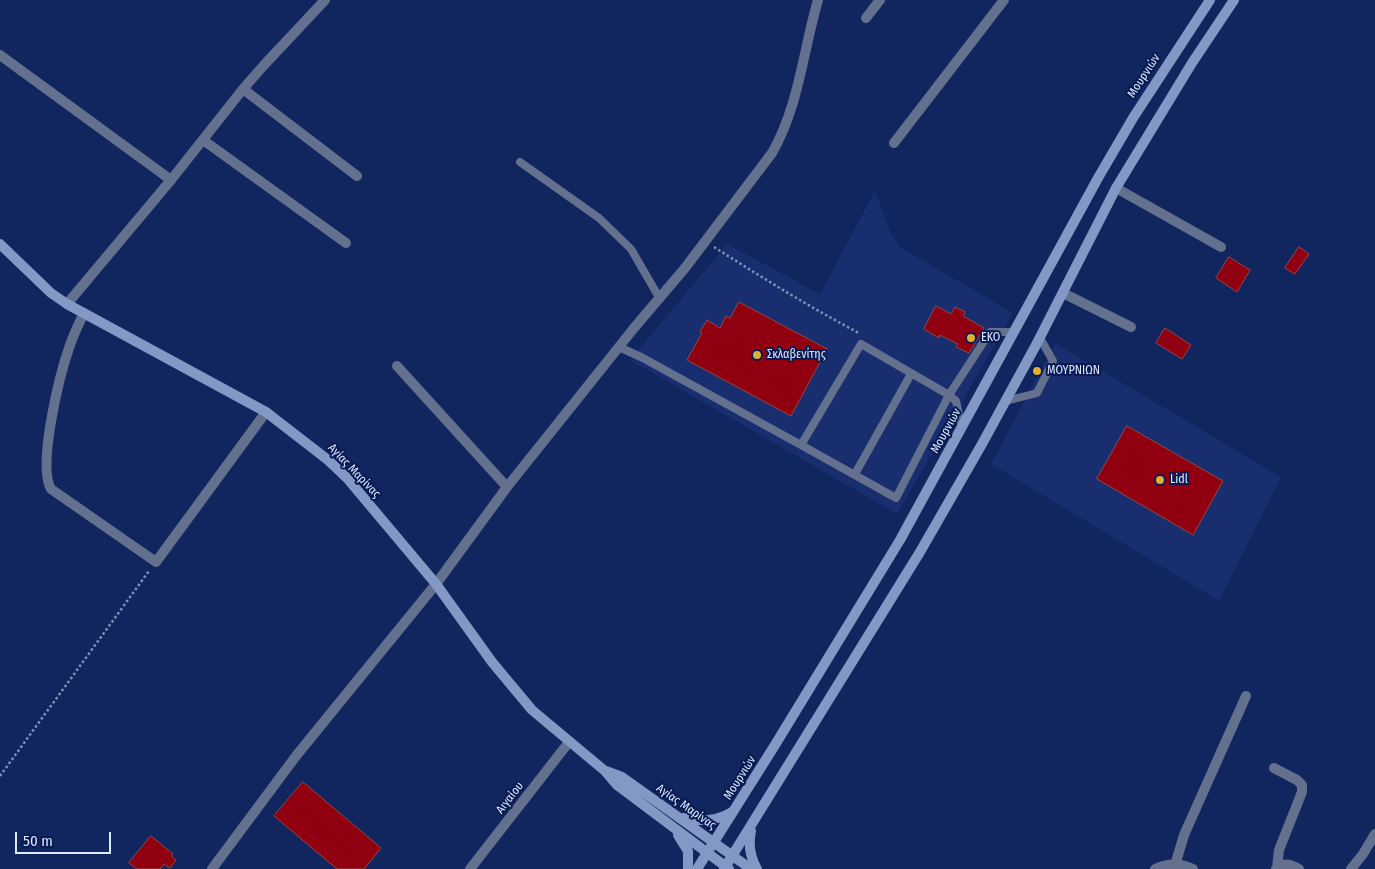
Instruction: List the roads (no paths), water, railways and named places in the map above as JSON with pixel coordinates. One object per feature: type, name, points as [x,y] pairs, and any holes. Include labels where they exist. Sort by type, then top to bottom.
[{"type":"main road","name":"Μουρνιών","points":[[697,869],[900,540],[1013,332],[1133,118],[1210,0]]},
{"type":"main road","points":[[726,868],[920,552],[1040,338],[1116,188],[1192,63],[1234,0]]},
{"type":"main road","name":"Αγίας Μαρίνας","points":[[0,244],[51,293],[67,304],[266,412],[328,460],[347,478],[436,584],[492,662],[532,710],[605,770],[617,785],[726,868]]},
{"type":"main road","name":"Αγίας Μαρίνας","points":[[605,770],[622,777],[734,855],[751,869]]},
{"type":"main road","points":[[680,818],[712,821],[735,810]]},
{"type":"main road","points":[[753,823],[749,839],[750,851],[757,869]]},
{"type":"main road","points":[[673,828],[688,851],[688,869]]},
{"type":"street","points":[[67,304],[171,180],[243,89],[325,0]]},
{"type":"street","points":[[212,869],[296,756],[436,584],[507,487],[619,347],[660,299],[772,153],[783,134],[791,114],[818,0]]},
{"type":"street","points":[[866,18],[880,0]]},
{"type":"street","points":[[894,143],[1004,0]]},
{"type":"street","points":[[0,55],[171,180]]},
{"type":"street","points":[[243,89],[357,176]]},
{"type":"street","points":[[203,140],[346,243]]},
{"type":"street","points":[[1116,188],[1221,247]]},
{"type":"street","points":[[1063,293],[1131,327]]},
{"type":"street","points":[[84,313],[67,354],[50,423],[47,483],[51,489],[156,562],[266,412]]},
{"type":"street","points":[[397,366],[507,487]]},
{"type":"street","points":[[1175,865],[1184,835],[1246,696]]},
{"type":"street","name":"Αιγαίου","points":[[470,869],[569,742]]},
{"type":"street","points":[[1274,768],[1297,780],[1302,785],[1302,792],[1279,850],[1277,869]]},
{"type":"street","points":[[1351,869],[1375,834]]},
{"type":"street","points":[[1155,869],[1166,864],[1193,869]]},
{"type":"street","points":[[1277,869],[1282,864],[1288,864],[1299,869]]},
{"type":"lane","points":[[520,162],[599,218],[631,248],[660,299]]},
{"type":"lane","points":[[619,347],[644,358],[896,498],[949,395],[990,332],[1013,332]]},
{"type":"lane","points":[[1006,401],[1037,393],[1053,361],[1040,338]]},
{"type":"lane","points":[[802,445],[861,344],[949,395],[956,401],[962,428]]},
{"type":"lane","points":[[855,474],[911,374]]},
{"type":"place","name":"EKO","points":[[971,338]]},
{"type":"place","name":"Σκλαβενίτης","points":[[757,355]]},
{"type":"place","name":"ΜΟΥΡΝΙΩΝ","points":[[1037,371]]},
{"type":"place","name":"Lidl","points":[[1160,480]]}]
